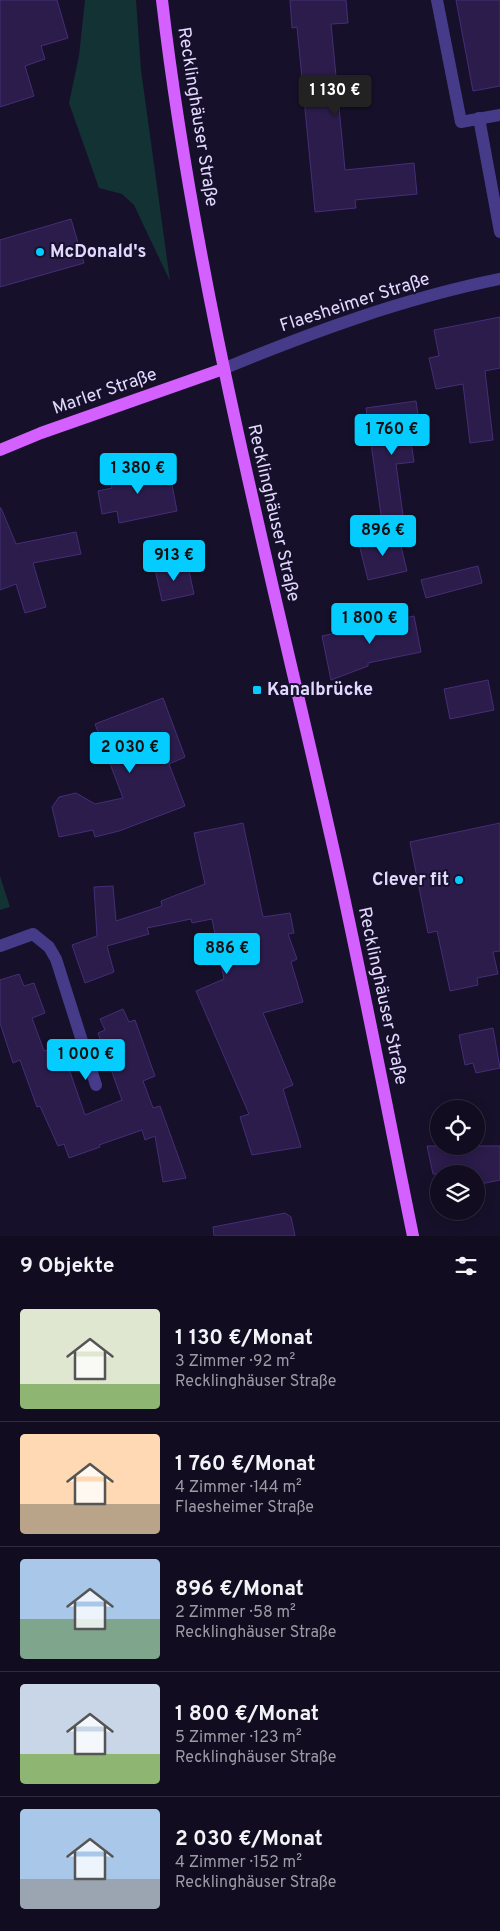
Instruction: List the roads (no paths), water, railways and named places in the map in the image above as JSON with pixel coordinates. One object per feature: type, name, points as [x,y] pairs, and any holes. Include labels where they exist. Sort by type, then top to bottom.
[{"type":"main road","name":"Recklinghäuser Straße","points":[[162,0],[174,106],[223,369],[332,841],[413,1236]]},
{"type":"main road","name":"Marler Straße","points":[[0,450],[41,433],[223,369]]},
{"type":"street","points":[[437,0],[461,122],[500,114]]},
{"type":"street","points":[[479,118],[500,232]]},
{"type":"street","name":"Flaesheimer Straße","points":[[223,369],[273,348],[398,305],[500,279]]},
{"type":"street","points":[[0,946],[33,934],[50,947],[56,959],[96,1085]]},
{"type":"place","name":"McDonald's","points":[[40,252]]},
{"type":"place","name":"Kanalbrücke","points":[[257,690]]},
{"type":"place","name":"Clever fit","points":[[459,880]]}]
